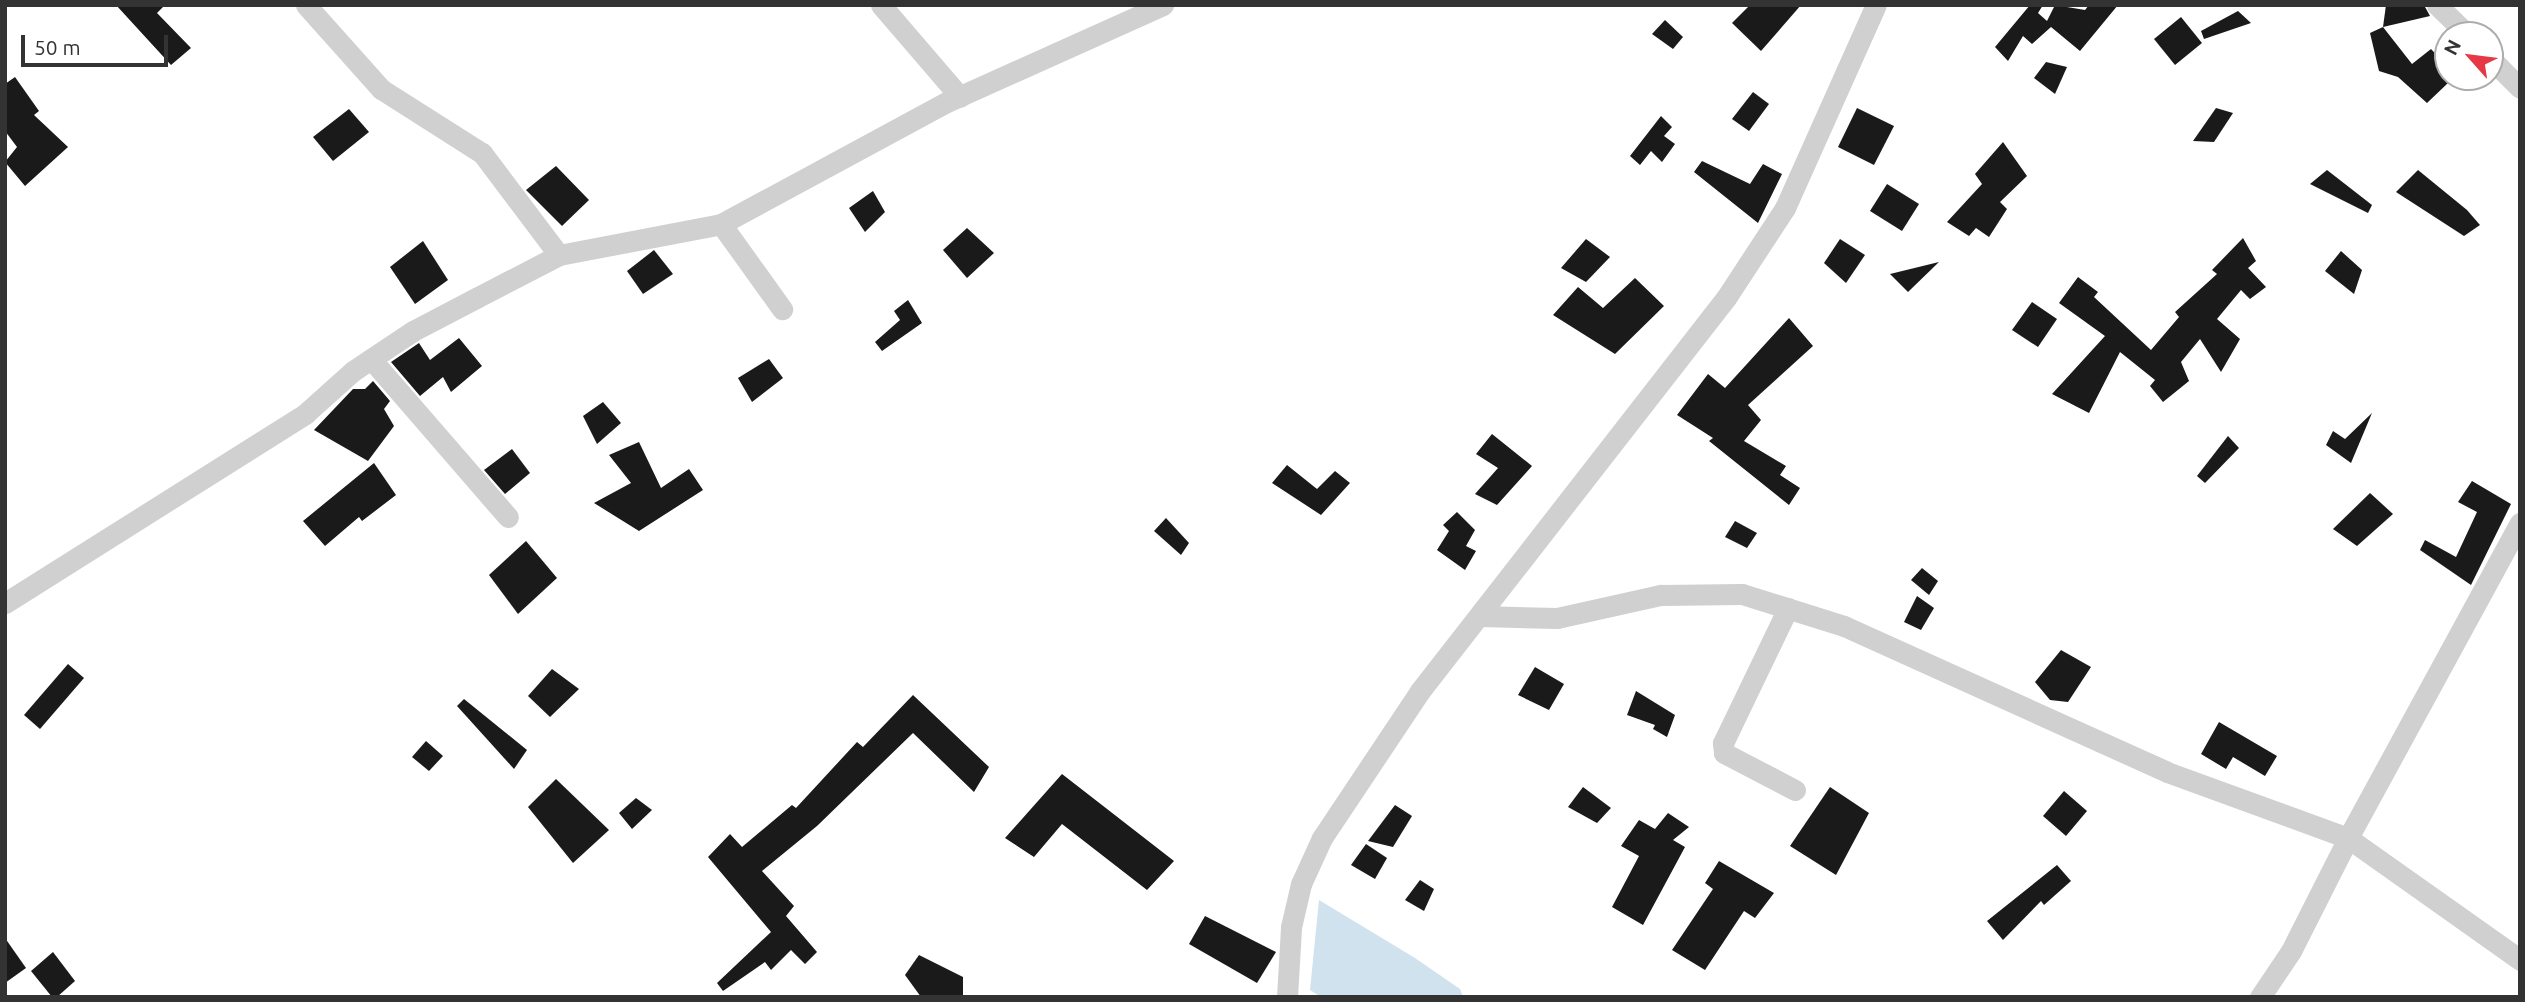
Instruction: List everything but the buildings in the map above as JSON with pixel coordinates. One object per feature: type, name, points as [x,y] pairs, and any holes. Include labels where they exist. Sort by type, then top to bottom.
[{"type":"street","points":[[306,5],[381,89],[482,153],[559,255]]},
{"type":"street","points":[[881,5],[960,97]]},
{"type":"street","points":[[5,603],[304,414],[371,359],[413,331],[559,255],[721,224],[960,97],[1163,5]]},
{"type":"street","points":[[1287,997],[1291,927],[1301,884],[1322,838],[1420,691],[1682,357],[1785,208],[1876,5]]},
{"type":"street","points":[[2437,5],[2454,21]]},
{"type":"street","points":[[2504,72],[2520,88]]},
{"type":"street","points":[[721,224],[782,309]]},
{"type":"street","points":[[371,359],[508,517]]},
{"type":"street","points":[[2260,997],[2291,951],[2348,838],[2520,523]]},
{"type":"street","points":[[1480,616],[1557,618],[1629,600],[1696,594],[1742,594],[1844,626],[2167,772],[2348,838],[2520,960]]},
{"type":"street","points":[[1788,608],[1723,743],[1724,752],[1795,790]]},
{"type":"water","points":[[1319,900],[1415,958],[1460,989],[1463,997],[1321,997],[1310,990]]}]
